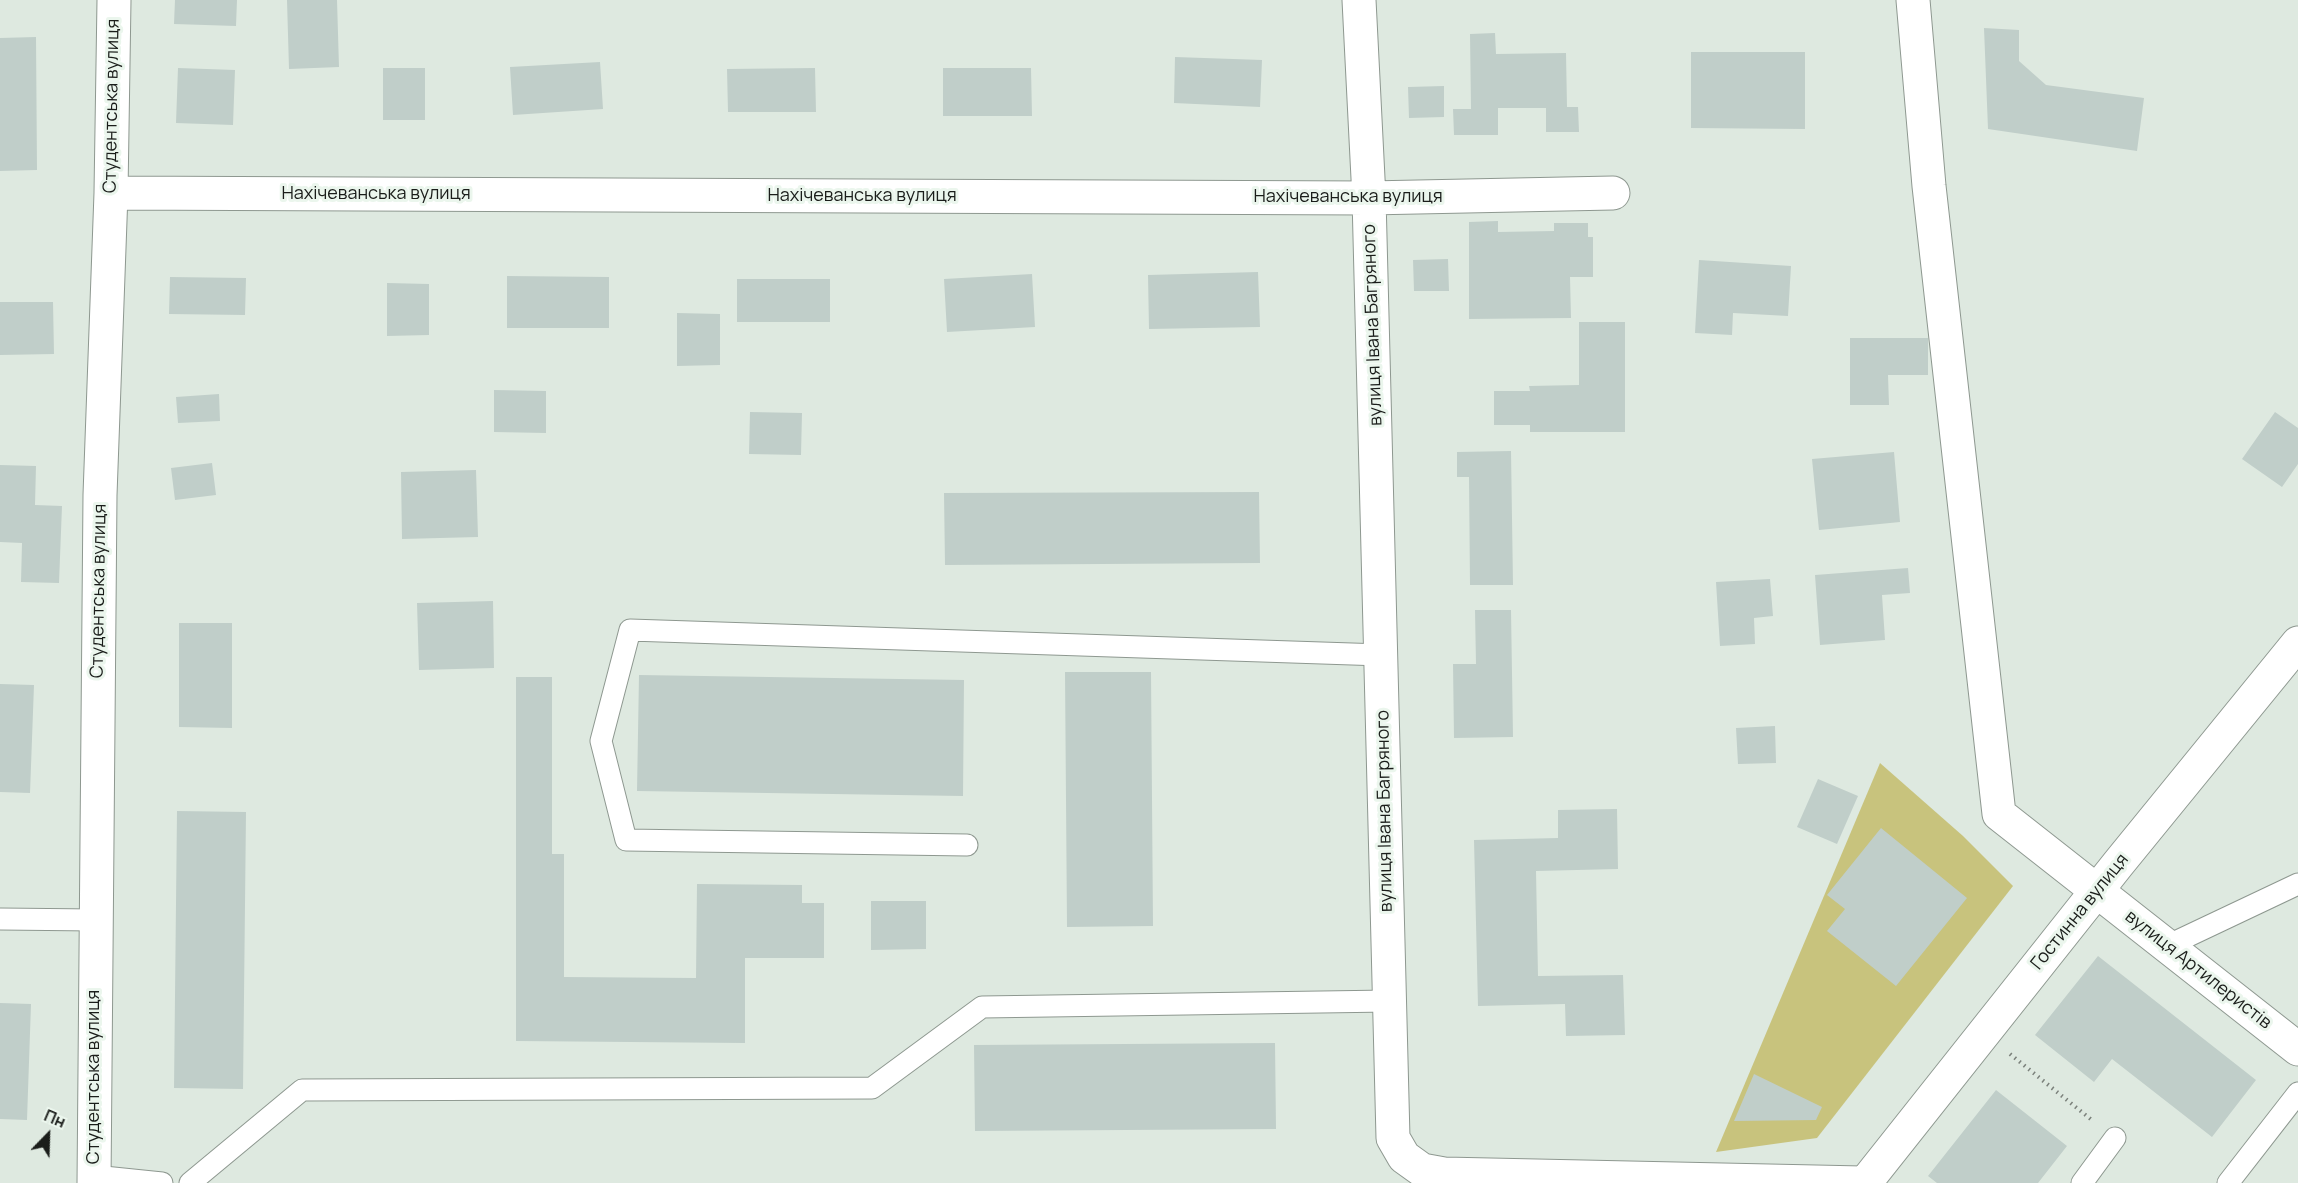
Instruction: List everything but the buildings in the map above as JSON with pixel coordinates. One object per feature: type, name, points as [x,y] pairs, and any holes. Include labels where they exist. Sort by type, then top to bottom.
[{"type":"street","name":"Студентська вулиця","points":[[94,1179],[100,495],[111,193],[114,0]]},
{"type":"street","name":"вулиця Івана Багряного","points":[[1359,0],[1369,198],[1393,1138],[1404,1157],[1422,1170],[1444,1174],[1863,1183]]},
{"type":"street","name":"вулиця Артилеристів","points":[[1913,0],[1931,198],[1999,814],[2298,1048]]},
{"type":"street","name":"Нахічеванська вулиця","points":[[111,193],[1369,198],[1613,193]]},
{"type":"street","name":"Гостинна вулиця","points":[[1863,1183],[2298,643]]},
{"type":"lane","points":[[967,845],[626,840],[601,741],[630,630],[1382,655]]},
{"type":"lane","points":[[2167,946],[2298,884]]},
{"type":"lane","points":[[0,919],[95,920]]},
{"type":"lane","points":[[190,1183],[302,1090],[872,1088],[982,1007],[1389,1001]]},
{"type":"lane","points":[[2228,1183],[2298,1093]]},
{"type":"lane","points":[[2082,1183],[2115,1138]]},
{"type":"lane","points":[[94,1179],[162,1183]]},
{"type":"path","points":[[1984,1033],[2115,1138]]},
{"type":"shaded area","points":[[1880,763],[1963,836],[2013,886],[1817,1138],[1716,1152]]}]
